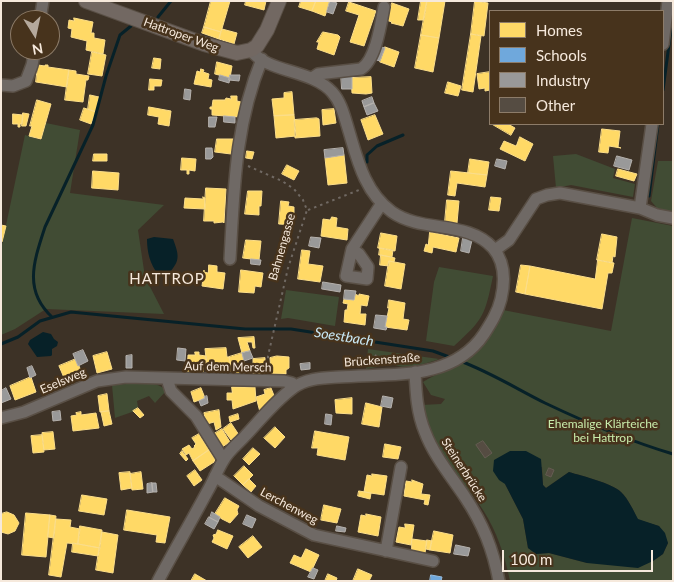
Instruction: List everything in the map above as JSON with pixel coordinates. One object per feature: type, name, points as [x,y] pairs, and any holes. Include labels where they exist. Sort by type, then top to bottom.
[{"type":"main road","name":"Hattroper Weg","points":[[86,1],[220,50],[257,55]]},
{"type":"main road","points":[[257,55],[261,40],[279,1]]},
{"type":"street","points":[[664,35],[668,1]]},
{"type":"street","points":[[312,78],[318,74],[364,68],[370,61],[384,6]]},
{"type":"street","points":[[230,259],[236,161],[257,55],[312,78],[322,83],[333,93],[343,111],[368,186],[382,203],[407,220],[482,237],[495,250],[509,240],[536,199],[547,195],[560,193],[640,208],[657,215],[673,218]]},
{"type":"street","points":[[1,85],[13,86],[26,81],[33,60]]},
{"type":"street","points":[[640,208],[652,125]]},
{"type":"street","points":[[352,249],[382,203]]},
{"type":"street","name":"Brückenstraße","points":[[158,581],[216,476],[223,459],[294,387],[303,382],[320,378],[415,372],[440,368],[461,357],[478,342],[496,314],[503,290],[502,265],[495,250]]},
{"type":"street","name":"Steinerbrücke","points":[[415,372],[416,399],[424,432],[437,456],[465,496],[488,537],[499,581]]},
{"type":"street","name":"Eselsweg","points":[[1,418],[24,412],[97,381],[126,377],[167,380]]},
{"type":"street","name":"Auf dem Mersch","points":[[223,459],[196,416],[171,391],[167,380],[284,381],[292,383],[294,387]]},
{"type":"street","points":[[386,551],[401,467]]},
{"type":"street","name":"Lerchenweg","points":[[216,476],[259,506],[314,535],[433,561]]},
{"type":"path","name":"Bahnengasse","points":[[236,161],[243,162],[249,167],[282,181],[294,189],[303,200],[307,210],[288,268],[268,356],[268,381]]},
{"type":"path","points":[[307,210],[368,186]]},
{"type":"path","points":[[375,355],[382,361]]},
{"type":"green space","points":[[46,123],[80,130],[70,193],[164,205],[138,230],[145,277],[164,314],[46,309],[15,329],[1,335],[1,249],[25,135],[41,140]]},
{"type":"green space","points":[[576,154],[615,169],[613,178],[635,184],[633,197],[571,185],[556,188],[553,156]]},
{"type":"green space","points":[[658,161],[673,161],[673,212],[657,208],[651,201]]},
{"type":"green space","name":"Ehemalige Klärteiche bei Hattrop","points":[[632,218],[673,226],[673,581],[510,581],[503,553],[488,518],[445,459],[428,423],[422,405],[441,404],[445,399],[431,395],[423,382],[461,363],[478,350],[488,338],[503,310],[611,331]],"holes":[[[542,467],[543,485],[546,488],[569,472],[617,489],[631,505],[638,520],[659,526],[668,543],[663,554],[653,561],[587,563],[549,553],[536,554],[528,548],[523,519],[505,484]]]},
{"type":"green space","points":[[439,267],[493,276],[488,300],[482,316],[472,329],[454,346],[426,341],[434,282]]},
{"type":"green space","points":[[286,290],[339,297],[335,326],[288,318],[281,319]]},
{"type":"green space","points":[[368,349],[439,359],[405,367],[395,365],[385,357],[377,367],[366,369]]},
{"type":"green space","points":[[142,383],[158,385],[166,391],[155,403],[149,396],[137,401],[138,407],[132,412],[115,418],[112,385]]},
{"type":"water","points":[[154,237],[173,239],[175,245],[178,255],[176,263],[166,276],[158,274],[150,258],[147,239]]},
{"type":"water","points":[[43,332],[51,334],[58,342],[57,346],[52,349],[51,356],[37,357],[28,344],[30,340]]},
{"type":"water","points":[[510,451],[526,451],[541,459],[543,485],[546,488],[569,472],[617,489],[631,505],[638,519],[659,526],[665,533],[668,543],[663,554],[638,568],[587,563],[549,553],[536,554],[528,548],[523,519],[505,484],[499,480],[493,471],[494,460]]},
{"type":"building: Homes","points":[[211,1],[230,1],[221,32],[204,27]]},
{"type":"building: Homes","points":[[246,1],[266,1],[264,10],[245,5]]},
{"type":"building: Homes","points":[[301,1],[316,1],[312,11],[299,7]]},
{"type":"building: Homes","points":[[316,1],[330,1],[325,16],[312,11]]},
{"type":"building: Homes","points":[[421,1],[427,1],[424,20],[418,20]]},
{"type":"building: Homes","points":[[427,1],[445,1],[439,38],[421,35]]},
{"type":"building: Homes","points":[[475,1],[488,3],[484,36],[471,34]]},
{"type":"building: Homes","points":[[349,2],[376,11],[364,46],[350,42],[359,15],[346,11]]},
{"type":"building: Homes","points":[[392,3],[409,9],[403,26],[386,20]]},
{"type":"building: Homes","points":[[74,18],[93,22],[91,33],[94,33],[94,38],[105,40],[103,54],[86,50],[87,41],[71,37],[72,29],[68,28],[69,20],[74,21]]},
{"type":"building: Homes","points":[[204,27],[221,32],[219,39],[202,33]]},
{"type":"building: Homes","points":[[222,29],[237,33],[234,44],[219,39]]},
{"type":"building: Homes","points":[[323,32],[340,37],[334,55],[317,49],[319,42],[317,42]]},
{"type":"building: Homes","points":[[471,34],[481,36],[473,92],[462,90]]},
{"type":"building: Homes","points":[[421,35],[439,38],[433,72],[415,68]]},
{"type":"building: Homes","points":[[385,47],[399,52],[394,67],[380,62]]},
{"type":"building: Homes","points":[[92,52],[106,55],[102,76],[88,74]]},
{"type":"building: Homes","points":[[154,58],[161,59],[160,69],[152,68]]},
{"type":"building: Homes","points":[[217,62],[232,66],[230,78],[215,74]]},
{"type":"building: Homes","points":[[38,65],[48,65],[48,67],[69,70],[67,87],[36,82]]},
{"type":"building: Homes","points":[[201,69],[209,74],[208,79],[212,80],[211,87],[194,84],[197,71],[200,72]]},
{"type":"building: Homes","points":[[69,70],[76,71],[76,74],[89,76],[88,80],[86,80],[83,102],[65,100]]},
{"type":"building: Homes","points":[[489,72],[489,90],[485,91],[485,88],[479,89],[477,74]]},
{"type":"building: Homes","points":[[371,77],[372,93],[352,93],[351,78]]},
{"type":"building: Homes","points":[[150,79],[162,80],[161,86],[154,86],[154,90],[149,90]]},
{"type":"building: Homes","points":[[448,82],[461,86],[458,96],[445,93]]},
{"type":"building: Homes","points":[[292,92],[294,115],[274,116],[272,99],[284,98],[284,93]]},
{"type":"building: Homes","points":[[90,95],[99,97],[96,112],[88,109]]},
{"type":"building: Homes","points":[[231,96],[237,96],[237,101],[241,102],[240,117],[212,115],[210,107],[212,107],[213,100],[231,99]]},
{"type":"building: Homes","points":[[37,100],[51,104],[41,139],[29,136]]},
{"type":"building: Homes","points":[[149,107],[171,111],[169,126],[158,124],[159,117],[148,115]]},
{"type":"building: Homes","points":[[84,108],[96,112],[91,124],[80,120]]},
{"type":"building: Homes","points":[[334,109],[336,123],[323,125],[322,110]]},
{"type":"building: Homes","points":[[23,113],[29,114],[26,126],[22,126]]},
{"type":"building: Homes","points":[[13,114],[23,115],[20,127],[18,127],[18,124],[13,124]]},
{"type":"building: Homes","points":[[294,115],[296,136],[276,138],[274,116]]},
{"type":"building: Homes","points":[[375,115],[383,134],[368,140],[361,120]]},
{"type":"building: Homes","points":[[319,119],[320,136],[295,138],[294,120]]},
{"type":"building: Homes","points":[[494,125],[510,125],[515,128],[511,135]]},
{"type":"building: Homes","points":[[602,129],[620,131],[618,147],[621,148],[609,146],[608,153],[599,152]]},
{"type":"building: Homes","points":[[520,137],[533,144],[525,161],[500,149],[504,141],[516,146]]},
{"type":"building: Homes","points":[[217,139],[234,139],[234,148],[231,154],[215,152]]},
{"type":"building: Homes","points":[[247,151],[254,152],[252,159],[246,158]]},
{"type":"building: Homes","points":[[94,154],[107,154],[107,161],[93,161]]},
{"type":"building: Homes","points":[[344,155],[347,183],[328,185],[325,158]]},
{"type":"building: Homes","points":[[182,158],[196,159],[195,171],[189,170],[189,174],[187,174],[187,170],[181,170]]},
{"type":"building: Homes","points":[[470,159],[489,162],[487,175],[468,173]]},
{"type":"building: Homes","points":[[287,165],[299,171],[294,180],[282,174]]},
{"type":"building: Homes","points":[[618,169],[637,174],[634,181],[616,176]]},
{"type":"building: Homes","points":[[93,171],[119,173],[118,190],[92,188]]},
{"type":"building: Homes","points":[[451,171],[487,175],[485,187],[457,183],[455,196],[448,195]]},
{"type":"building: Homes","points":[[206,188],[226,189],[224,223],[204,221]]},
{"type":"building: Homes","points":[[248,191],[262,191],[259,215],[245,214]]},
{"type":"building: Homes","points":[[203,197],[205,198],[205,209],[184,208],[185,198],[203,199]]},
{"type":"building: Homes","points":[[491,197],[501,198],[499,211],[489,210]]},
{"type":"building: Homes","points":[[447,200],[459,201],[457,223],[445,222]]},
{"type":"building: Homes","points":[[281,201],[289,202],[288,206],[294,207],[294,225],[279,224]]},
{"type":"building: Homes","points":[[332,217],[337,218],[336,227],[348,229],[347,240],[321,236],[323,219],[330,220]]},
{"type":"building: Homes","points":[[1,225],[6,226],[2,242],[1,242]]},
{"type":"building: Homes","points":[[430,232],[459,238],[456,252],[433,247],[432,253],[424,251],[426,244],[428,245]]},
{"type":"building: Homes","points":[[381,233],[397,236],[395,251],[378,248]]},
{"type":"building: Homes","points":[[602,234],[617,237],[615,257],[613,256],[612,263],[597,260]]},
{"type":"building: Homes","points":[[246,240],[261,241],[259,260],[243,258]]},
{"type":"building: Homes","points":[[380,248],[393,250],[392,257],[379,255]]},
{"type":"building: Homes","points":[[302,250],[310,251],[308,264],[323,266],[320,282],[298,279]]},
{"type":"building: Homes","points":[[381,255],[395,258],[394,262],[389,261],[389,266],[380,265]]},
{"type":"building: Homes","points":[[598,260],[614,263],[612,273],[608,273],[602,309],[525,294],[530,266],[595,279]]},
{"type":"building: Homes","points":[[389,261],[405,264],[401,289],[385,286]]},
{"type":"building: Homes","points":[[209,265],[217,266],[217,272],[225,273],[223,289],[202,286],[204,270],[204,272],[208,273]]},
{"type":"building: Homes","points":[[521,265],[530,266],[525,294],[516,292]]},
{"type":"building: Homes","points":[[241,270],[263,273],[261,287],[255,286],[254,293],[239,292]]},
{"type":"building: Homes","points":[[355,294],[369,296],[367,306],[361,305],[360,314],[366,314],[365,325],[344,322],[345,310],[347,310],[348,304],[343,303],[344,299],[354,300]]},
{"type":"building: Homes","points":[[389,300],[405,303],[403,319],[409,320],[407,330],[385,327]]},
{"type":"building: Homes","points":[[254,337],[255,348],[253,348],[252,342],[247,342],[250,351],[242,353],[238,338]]},
{"type":"building: Homes","points":[[226,348],[231,367],[207,367],[205,349]]},
{"type":"building: Homes","points":[[107,352],[112,369],[97,373],[93,356]]},
{"type":"building: Homes","points":[[195,352],[206,356],[207,363],[204,363],[203,373],[187,372],[188,355],[195,355]]},
{"type":"building: Homes","points":[[242,353],[247,372],[233,376],[229,367],[231,367],[229,357]]},
{"type":"building: Homes","points":[[277,356],[289,357],[289,368],[286,370],[286,374],[271,374],[270,358]]},
{"type":"building: Homes","points":[[265,358],[265,374],[253,375],[253,359]]},
{"type":"building: Homes","points":[[76,359],[82,373],[79,374],[80,376],[77,377],[76,375],[65,380],[59,366]]},
{"type":"building: Homes","points":[[31,377],[36,392],[15,400],[10,386]]},
{"type":"building: Homes","points":[[232,387],[255,387],[256,401],[233,409],[232,400],[227,400],[227,393],[232,393]]},
{"type":"building: Homes","points":[[201,388],[205,398],[194,402],[191,392]]},
{"type":"building: Homes","points":[[271,388],[275,398],[260,412],[256,397],[265,394],[264,390]]},
{"type":"building: Homes","points":[[107,394],[109,411],[100,412],[98,396]]},
{"type":"building: Homes","points":[[352,398],[352,414],[336,413],[335,400]]},
{"type":"building: Homes","points":[[366,403],[382,407],[379,427],[362,424]]},
{"type":"building: Homes","points":[[138,408],[144,415],[140,418],[133,411]]},
{"type":"building: Homes","points":[[219,410],[221,427],[216,430],[214,422],[206,423],[204,413]]},
{"type":"building: Homes","points":[[109,411],[112,424],[104,426],[101,412]]},
{"type":"building: Homes","points":[[81,412],[81,415],[96,413],[99,428],[73,431],[71,416]]},
{"type":"building: Homes","points":[[238,414],[239,419],[230,422],[229,417]]},
{"type":"building: Homes","points":[[231,423],[239,435],[231,440],[223,429]]},
{"type":"building: Homes","points":[[275,427],[285,437],[275,448],[264,438]]},
{"type":"building: Homes","points":[[222,429],[230,442],[222,447],[214,434]]},
{"type":"building: Homes","points":[[315,431],[349,437],[345,460],[317,455],[318,448],[312,448]]},
{"type":"building: Homes","points":[[53,432],[55,449],[44,450],[42,433]]},
{"type":"building: Homes","points":[[199,434],[209,450],[193,461],[189,453],[186,455],[182,449],[189,445],[192,449],[195,447],[196,444],[192,438]]},
{"type":"building: Homes","points":[[42,435],[44,452],[33,453],[31,436]]},
{"type":"building: Homes","points":[[385,444],[401,447],[398,459],[383,457]]},
{"type":"building: Homes","points":[[253,448],[260,454],[249,465],[243,459]]},
{"type":"building: Homes","points":[[209,450],[215,459],[214,462],[200,471],[193,461]]},
{"type":"building: Homes","points":[[182,451],[188,459],[186,461],[180,454]]},
{"type":"building: Homes","points":[[244,466],[253,475],[243,485],[234,476]]},
{"type":"building: Homes","points":[[195,470],[202,480],[194,486],[187,476]]},
{"type":"building: Homes","points":[[130,472],[132,488],[121,490],[119,473]]},
{"type":"building: Homes","points":[[141,472],[143,489],[132,490],[130,474]]},
{"type":"building: Homes","points":[[372,474],[387,476],[384,495],[364,492],[367,475],[372,476]]},
{"type":"building: Homes","points":[[249,479],[256,486],[251,492],[243,485]]},
{"type":"building: Homes","points":[[412,480],[423,484],[421,494],[430,495],[428,505],[424,504],[425,500],[404,496],[406,481],[412,482]]},
{"type":"building: Homes","points":[[265,489],[268,493],[263,499],[259,495]]},
{"type":"building: Homes","points":[[359,491],[371,493],[370,499],[358,496]]},
{"type":"building: Homes","points":[[82,495],[107,499],[104,515],[79,511]]},
{"type":"building: Homes","points":[[225,498],[239,506],[238,514],[230,523],[215,514]]},
{"type":"building: Homes","points":[[324,505],[341,509],[337,523],[321,520]]},
{"type":"building: Homes","points":[[127,510],[170,517],[165,543],[156,542],[157,535],[124,530]]},
{"type":"building: Homes","points":[[7,512],[14,515],[19,523],[15,531],[8,534],[1,532],[1,514]]},
{"type":"building: Homes","points":[[26,513],[50,515],[46,557],[22,555]]},
{"type":"building: Homes","points":[[366,514],[381,517],[378,536],[358,532],[361,515],[366,516]]},
{"type":"building: Homes","points":[[50,515],[56,516],[54,538],[48,537]]},
{"type":"building: Homes","points":[[56,519],[71,520],[70,527],[80,529],[78,544],[67,543],[61,577],[49,575]]},
{"type":"building: Homes","points":[[405,524],[414,525],[411,545],[396,542],[399,527],[405,528]]},
{"type":"building: Homes","points":[[80,526],[102,530],[100,548],[78,544]]},
{"type":"building: Homes","points":[[218,530],[233,536],[227,549],[212,542],[213,535]]},
{"type":"building: Homes","points":[[434,531],[453,535],[450,553],[430,550]]},
{"type":"building: Homes","points":[[102,532],[118,535],[113,573],[96,570]]},
{"type":"building: Homes","points":[[253,536],[262,547],[248,558],[239,547]]},
{"type":"building: Homes","points":[[412,539],[427,541],[425,553],[412,551]]},
{"type":"building: Homes","points":[[427,540],[432,541],[430,550],[426,549]]},
{"type":"building: Homes","points":[[73,543],[100,548],[98,556],[72,552]]},
{"type":"building: Homes","points":[[306,549],[319,555],[311,572],[290,563],[294,555],[301,558]]},
{"type":"building: Homes","points":[[358,569],[372,575],[369,581],[353,581]]},
{"type":"building: Homes","points":[[195,574],[207,581],[191,581]]},
{"type":"building: Homes","points":[[328,574],[337,578],[336,581],[325,581]]},
{"type":"building: Schools","points":[[431,575],[442,577],[441,581],[430,581]]},
{"type":"building: Industry","points":[[330,1],[337,3],[333,14],[327,12]]},
{"type":"building: Industry","points":[[377,46],[385,48],[380,61],[373,59]]},
{"type":"building: Industry","points":[[341,74],[352,74],[352,89],[342,89]]},
{"type":"building: Industry","points":[[220,75],[230,78],[229,83],[219,80]]},
{"type":"building: Industry","points":[[230,75],[240,75],[239,81],[229,80]]},
{"type":"building: Industry","points":[[185,89],[191,90],[190,100],[184,99]]},
{"type":"building: Industry","points":[[372,97],[374,103],[364,107],[362,101]]},
{"type":"building: Industry","points":[[374,103],[378,111],[367,115],[364,107]]},
{"type":"building: Industry","points":[[224,116],[235,117],[235,123],[224,122]]},
{"type":"building: Industry","points":[[209,117],[217,117],[215,127],[209,127]]},
{"type":"building: Industry","points":[[206,148],[212,148],[213,157],[211,159],[206,159]]},
{"type":"building: Industry","points":[[343,148],[344,155],[325,158],[324,150]]},
{"type":"building: Industry","points":[[617,156],[632,160],[629,170],[614,166]]},
{"type":"building: Industry","points":[[497,159],[507,161],[505,169],[495,166]]},
{"type":"building: Industry","points":[[311,237],[321,238],[319,248],[309,246]]},
{"type":"building: Industry","points":[[463,238],[472,240],[469,253],[461,251]]},
{"type":"building: Industry","points":[[251,259],[261,260],[260,265],[251,264]]},
{"type":"building: Industry","points":[[323,282],[341,285],[340,292],[322,289]]},
{"type":"building: Industry","points":[[345,290],[356,291],[354,300],[344,299]]},
{"type":"building: Industry","points":[[376,315],[387,316],[386,330],[374,328]]},
{"type":"building: Industry","points":[[178,348],[186,349],[185,361],[177,360]]},
{"type":"building: Industry","points":[[83,350],[88,361],[78,366],[73,354]]},
{"type":"building: Industry","points":[[250,351],[253,358],[244,361],[242,353]]},
{"type":"building: Industry","points":[[132,355],[132,368],[126,368],[126,356]]},
{"type":"building: Industry","points":[[310,363],[310,369],[301,370],[300,364]]},
{"type":"building: Industry","points":[[32,366],[36,375],[30,378],[27,368]]},
{"type":"building: Industry","points":[[207,367],[217,367],[218,375],[208,376]]},
{"type":"building: Industry","points":[[6,388],[11,399],[1,403],[1,391]]},
{"type":"building: Industry","points":[[207,396],[208,403],[201,406],[199,401]]},
{"type":"building: Industry","points":[[383,396],[393,398],[391,408],[381,406]]},
{"type":"building: Industry","points":[[60,411],[61,420],[53,421],[52,412]]},
{"type":"building: Industry","points":[[326,414],[332,415],[331,425],[325,424]]},
{"type":"building: Industry","points":[[152,483],[156,483],[157,492],[153,492]]},
{"type":"building: Industry","points":[[152,483],[153,492],[147,493],[147,484]]},
{"type":"building: Industry","points":[[212,512],[220,517],[218,522],[210,518]]},
{"type":"building: Industry","points":[[247,515],[256,519],[252,528],[243,524]]},
{"type":"building: Industry","points":[[209,517],[218,522],[214,529],[205,524]]},
{"type":"building: Industry","points":[[337,526],[346,528],[345,532],[336,531]]},
{"type":"building: Industry","points":[[456,545],[470,548],[468,556],[454,554]]},
{"type":"building: Industry","points":[[313,568],[318,570],[314,579],[308,577]]},
{"type":"building: Other","points":[[483,441],[492,453],[485,458],[476,445]]},
{"type":"building: Other","points":[[549,468],[554,470],[551,477],[546,475]]},
{"type":"waterway","points":[[158,17],[171,1]]},
{"type":"waterway","points":[[664,82],[673,14]]},
{"type":"waterway","points":[[52,317],[43,307],[34,286],[37,252],[45,227],[93,125],[106,76],[120,35],[131,26]]},
{"type":"waterway","points":[[649,196],[658,125]]},
{"type":"waterway","points":[[367,162],[367,155],[377,146],[403,135]]},
{"type":"waterway","name":"Soestbach","points":[[1,344],[18,337],[40,321],[71,312],[245,329],[291,329],[433,351],[452,358]]},
{"type":"waterway","name":"Soestbach","points":[[460,361],[592,424],[673,454]]},
{"type":"district","name":"HATTROP","points":[[167,279]]}]
